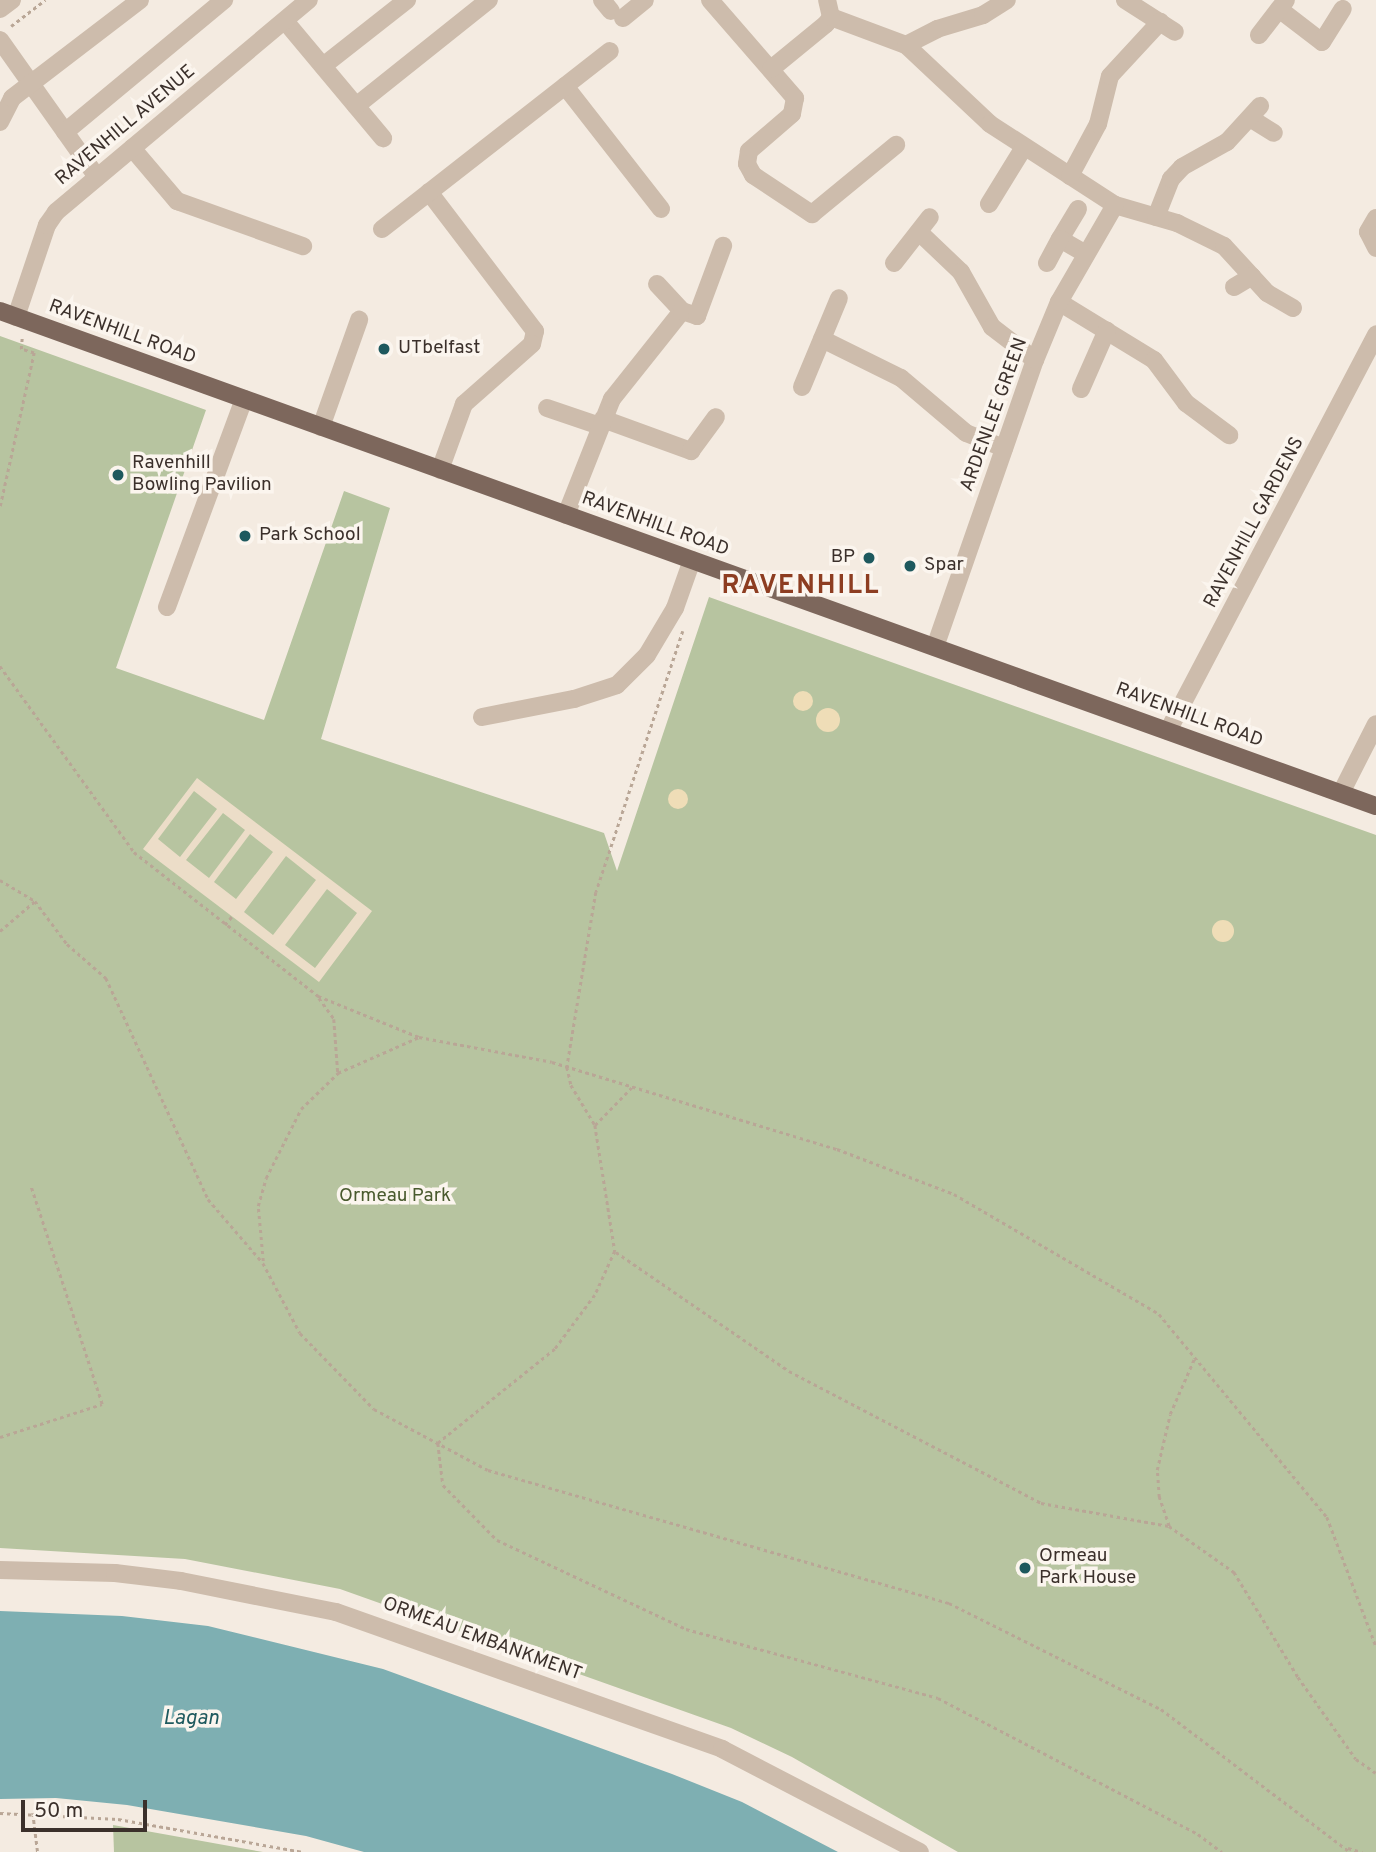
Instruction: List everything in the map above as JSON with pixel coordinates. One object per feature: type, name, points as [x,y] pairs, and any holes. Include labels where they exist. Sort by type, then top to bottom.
[{"type":"main road","name":"RAVENHILL ROAD","points":[[8,314],[1376,806]]},
{"type":"street","points":[[0,9],[12,0]]},
{"type":"street","points":[[0,122],[12,98],[140,0]]},
{"type":"street","points":[[65,132],[224,0]]},
{"type":"street","name":"RAVENHILL AVENUE","points":[[8,314],[47,225],[97,177],[309,0]]},
{"type":"street","points":[[323,66],[407,0]]},
{"type":"street","points":[[356,106],[489,0]]},
{"type":"street","points":[[612,10],[645,0]]},
{"type":"street","points":[[710,0],[771,69],[796,103],[792,114],[750,151],[747,164],[753,175],[805,213],[817,210],[895,145]]},
{"type":"street","points":[[906,45],[937,29],[983,15],[1007,0]]},
{"type":"street","points":[[1070,176],[1098,124],[1110,76],[1168,27],[1125,0]]},
{"type":"street","points":[[1259,35],[1282,5],[1322,42],[1343,9]]},
{"type":"street","points":[[771,69],[829,9],[906,45],[962,102],[1024,147],[1115,205],[1156,217],[1224,246],[1267,293],[1293,308]]},
{"type":"street","points":[[285,21],[383,138]]},
{"type":"street","points":[[3,35],[30,83],[97,177]]},
{"type":"street","points":[[382,229],[610,51]]},
{"type":"street","points":[[565,86],[662,209]]},
{"type":"street","points":[[1156,217],[1171,178],[1182,167],[1227,142],[1255,112],[1274,133]]},
{"type":"street","points":[[989,204],[1024,147]]},
{"type":"street","points":[[132,148],[177,201],[303,246]]},
{"type":"street","points":[[429,192],[535,331],[532,344],[464,404],[440,470]]},
{"type":"street","name":"ARDENLEE GREEN","points":[[935,647],[1035,360],[1059,302],[1115,205]]},
{"type":"street","points":[[1047,263],[1078,209]]},
{"type":"street","points":[[894,263],[930,217]]},
{"type":"street","points":[[1376,218],[1368,232],[1376,248]]},
{"type":"street","points":[[919,232],[961,272],[992,327],[1035,360]]},
{"type":"street","points":[[1060,239],[1086,254]]},
{"type":"street","points":[[657,284],[682,311],[697,316],[723,246]]},
{"type":"street","points":[[1234,288],[1252,276]]},
{"type":"street","points":[[802,387],[839,298]]},
{"type":"street","points":[[1059,302],[1154,360],[1186,403],[1229,435]]},
{"type":"street","points":[[566,515],[601,422],[621,385],[682,311]]},
{"type":"street","points":[[321,427],[359,320]]},
{"type":"street","points":[[1081,389],[1107,330]]},
{"type":"street","name":"RAVENHILL GARDENS","points":[[1168,731],[1376,334]]},
{"type":"street","points":[[822,340],[889,371],[966,433],[1004,448]]},
{"type":"street","points":[[167,607],[244,399]]},
{"type":"street","points":[[547,408],[691,451],[716,417]]},
{"type":"street","points":[[482,717],[574,699],[617,685],[647,655],[675,608],[692,560]]},
{"type":"street","points":[[1340,793],[1376,723]]},
{"type":"street","name":"ORMEAU EMBANKMENT","points":[[0,1570],[115,1573],[181,1581],[336,1612],[722,1749],[920,1852]]},
{"type":"path","points":[[3,35],[45,0]]},
{"type":"path","points":[[0,506],[34,353],[21,349],[22,337]]},
{"type":"path","points":[[438,1443],[555,1349],[595,1295],[615,1251],[595,1125],[571,1085],[567,1067],[596,891],[687,618]]},
{"type":"path","points":[[0,666],[134,852],[318,996],[419,1037],[567,1067],[837,1149],[954,1194],[1159,1314],[1327,1517],[1376,1646]]},
{"type":"path","points":[[0,880],[35,901],[67,944],[106,978],[208,1199],[263,1263],[300,1334],[374,1409],[488,1470],[949,1603],[1161,1709],[1350,1852]]},
{"type":"path","points":[[0,931],[35,901]]},
{"type":"path","points":[[225,925],[232,916]]},
{"type":"path","points":[[318,996],[334,1018],[338,1073]]},
{"type":"path","points":[[263,1263],[258,1206],[266,1178],[302,1108],[338,1073],[419,1037]]},
{"type":"path","points":[[595,1125],[633,1086]]},
{"type":"path","points":[[0,1437],[102,1404],[31,1187]]},
{"type":"path","points":[[615,1251],[789,1371],[1041,1503],[1169,1526],[1234,1572],[1298,1677],[1356,1759],[1376,1773]]},
{"type":"path","points":[[1169,1526],[1159,1497],[1157,1470],[1170,1414],[1195,1357]]},
{"type":"path","points":[[438,1443],[443,1485],[498,1540],[686,1629],[938,1698],[1198,1835],[1222,1852]]},
{"type":"path","points":[[0,1813],[118,1819],[303,1852]]},
{"type":"path","points":[[33,1813],[38,1852]]},
{"type":"path","points":[[1347,1848],[1362,1852]]},
{"type":"green space","name":"Ormeau Park","points":[[0,336],[206,410],[116,668],[264,720],[344,491],[390,508],[321,739],[604,833],[617,871],[709,597],[1376,835],[1376,1852],[958,1852],[792,1757],[731,1728],[340,1589],[185,1559],[0,1548]]},
{"type":"green space","points":[[113,1825],[263,1852],[114,1852]]},
{"type":"sand","points":[[803,691],[810,694],[813,701],[810,708],[803,711],[796,708],[793,701],[796,694]]},
{"type":"sand","points":[[828,708],[839,715],[840,720],[833,731],[828,732],[817,725],[816,720],[823,709]]},
{"type":"sand","points":[[678,789],[685,792],[688,799],[685,806],[678,809],[671,806],[668,799],[671,792]]},
{"type":"sand","points":[[1223,920],[1231,923],[1234,931],[1231,939],[1223,942],[1215,939],[1212,931],[1215,923]]},
{"type":"shaded area","points":[[197,778],[372,911],[319,982],[143,849]],"holes":[[[194,791],[217,809],[180,857],[158,839]],[[223,813],[245,830],[209,878],[186,860]],[[250,834],[273,852],[236,899],[214,882]],[[286,856],[316,880],[273,935],[244,912]],[[327,889],[357,913],[315,968],[285,945]]]},
{"type":"water","name":"Lagan","points":[[0,1611],[122,1616],[208,1626],[383,1669],[742,1802],[838,1852],[364,1852],[306,1836],[127,1805],[56,1798],[0,1799]]},
{"type":"place","name":"UTbelfast","points":[[384,349]]},
{"type":"place","name":"Ravenhill Bowling Pavilion","points":[[118,475]]},
{"type":"place","name":"Park School","points":[[245,536]]},
{"type":"place","name":"BP","points":[[869,558]]},
{"type":"place","name":"Spar","points":[[910,566]]},
{"type":"place","name":"Ormeau Park House","points":[[1025,1568]]},
{"type":"district","name":"RAVENHILL","points":[[801,587]]}]
